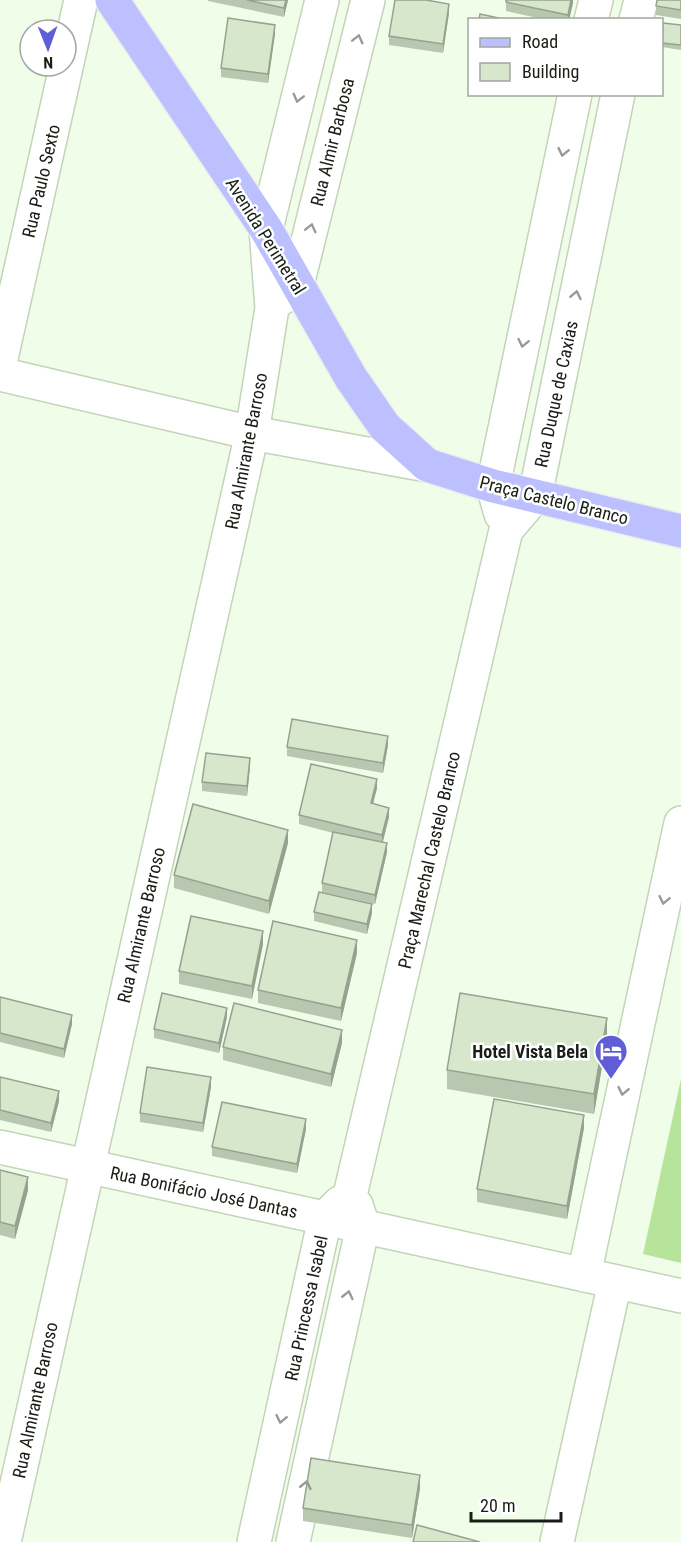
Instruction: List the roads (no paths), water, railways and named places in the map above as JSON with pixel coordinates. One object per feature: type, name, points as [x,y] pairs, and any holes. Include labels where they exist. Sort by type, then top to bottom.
[{"type":"main road","name":"Avenida Perimetral","points":[[112,0],[266,229],[351,378],[385,427],[427,465]]},
{"type":"main road","name":"Praça Castelo Branco","points":[[427,465],[493,486],[681,531]]},
{"type":"street","name":"Rua Paulo Sexto","points":[[0,363],[81,0]]},
{"type":"street","points":[[266,229],[322,0]]},
{"type":"street","name":"Rua Almir Barbosa","points":[[297,285],[368,0]]},
{"type":"street","points":[[592,18],[596,0]]},
{"type":"street","points":[[636,18],[641,0]]},
{"type":"street","points":[[506,530],[493,486],[573,105],[615,110]]},
{"type":"street","name":"Rua Duque de Caxias","points":[[506,530],[535,496],[615,110]]},
{"type":"street","name":"Rua Almirante Barroso","points":[[4,1542],[252,433],[272,308],[266,229]]},
{"type":"street","points":[[272,308],[297,285]]},
{"type":"street","points":[[0,374],[252,433],[427,465]]},
{"type":"street","name":"Praça Marechal Castelo Branco","points":[[351,1191],[506,530]]},
{"type":"street","points":[[681,823],[584,1275],[681,1296]]},
{"type":"street","name":"Rua Bonifácio José Dantas","points":[[0,1147],[584,1275]]},
{"type":"street","points":[[351,1191],[363,1226]]},
{"type":"street","name":"Rua Princessa Isabel","points":[[254,1542],[325,1218],[351,1191]]},
{"type":"street","name":"Rua Princessa Isabel","points":[[293,1542],[363,1226]]},
{"type":"street","points":[[557,1542],[615,1282]]},
{"type":"place","name":"Hotel Vista Bela","points":[[611,1080]]}]
